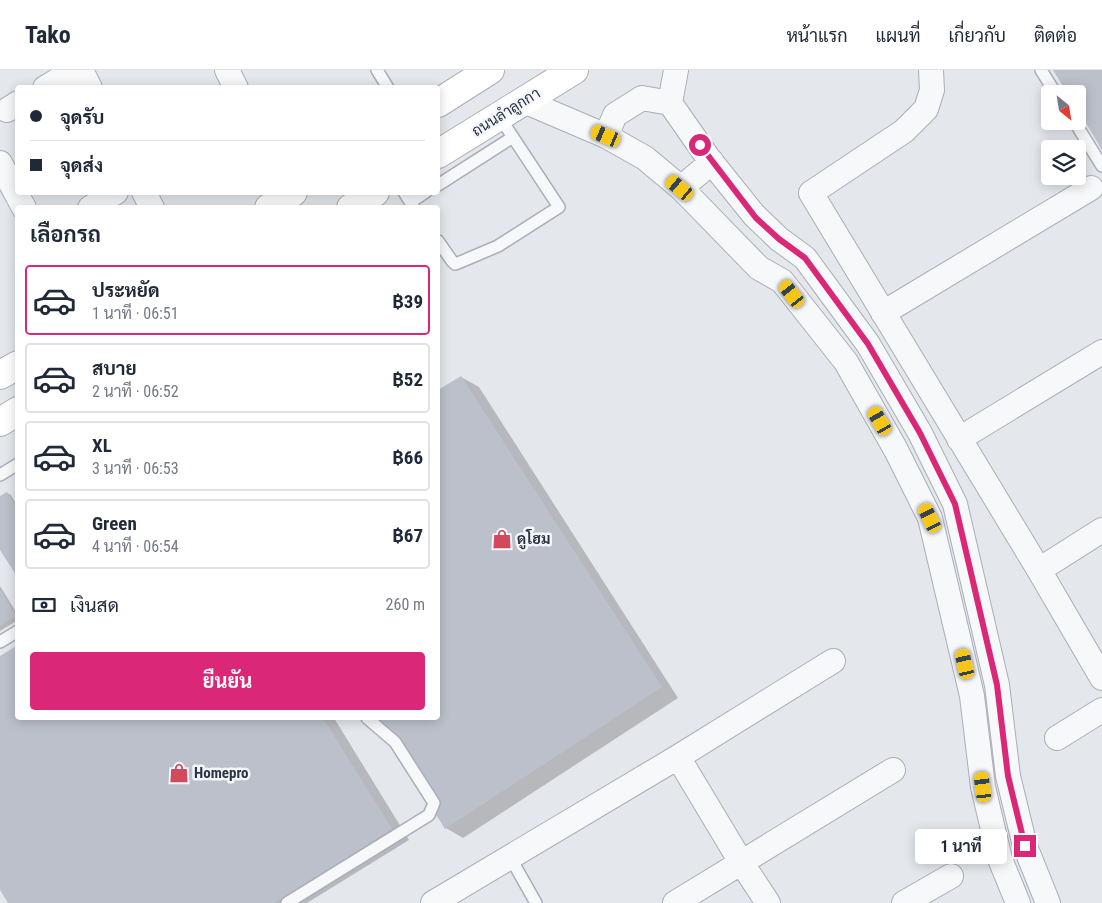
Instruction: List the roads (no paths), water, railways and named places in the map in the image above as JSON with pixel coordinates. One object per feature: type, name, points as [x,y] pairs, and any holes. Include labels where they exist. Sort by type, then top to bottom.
[{"type":"main road","points":[[440,102],[490,70]]},
{"type":"main road","name":"ถนนลำลูกกา","points":[[440,153],[506,127],[524,101],[574,70]]},
{"type":"main road","points":[[355,205],[370,195]]},
{"type":"main road","points":[[0,375],[15,366]]},
{"type":"main road","points":[[0,422],[15,414]]},
{"type":"street","points":[[50,85],[75,70]]},
{"type":"street","points":[[81,70],[88,85]]},
{"type":"street","points":[[227,70],[234,85]]},
{"type":"street","points":[[676,70],[670,102],[712,162],[756,218],[779,239],[805,258],[868,344],[920,433],[955,504],[997,685],[1008,776],[1025,846],[1048,903]]},
{"type":"street","points":[[931,70],[932,90],[926,109],[904,131],[811,193],[1039,570],[1102,678]]},
{"type":"street","points":[[606,136],[614,115],[642,98],[670,102]]},
{"type":"street","points":[[524,101],[606,136],[645,158],[680,188],[759,268],[782,281],[846,362],[896,450],[930,518],[972,696],[983,787],[1000,859],[1018,903]]},
{"type":"street","points":[[680,188],[712,162]]},
{"type":"street","points":[[0,163],[15,191]]},
{"type":"street","points":[[883,313],[1092,188]]},
{"type":"street","points":[[95,205],[111,195]]},
{"type":"street","points":[[759,268],[779,239]]},
{"type":"street","points":[[959,438],[1102,352]]},
{"type":"street","points":[[1039,570],[1102,530]]},
{"type":"street","points":[[962,648],[987,640]]},
{"type":"street","points":[[433,903],[678,757],[832,661]]},
{"type":"street","points":[[1056,738],[1102,710]]},
{"type":"street","points":[[678,757],[768,903]]},
{"type":"street","points":[[675,903],[893,770]]},
{"type":"street","points":[[904,903],[951,876]]},
{"type":"lane","points":[[377,70],[386,85]]},
{"type":"lane","points":[[1042,70],[1051,85]]},
{"type":"lane","points":[[440,184],[506,127],[559,206],[498,246],[455,264],[440,244]]},
{"type":"lane","points":[[1080,130],[1102,166]]},
{"type":"lane","points":[[413,205],[423,195]]},
{"type":"lane","points":[[0,475],[15,466]]},
{"type":"lane","points":[[0,642],[15,633]]},
{"type":"lane","points":[[287,903],[429,815],[434,803],[396,742],[369,720]]},
{"type":"lane","points":[[510,857],[536,903]]},
{"type":"place","name":"ดูโฮม","points":[[502,539]]},
{"type":"place","name":"Homepro","points":[[179,773]]}]
